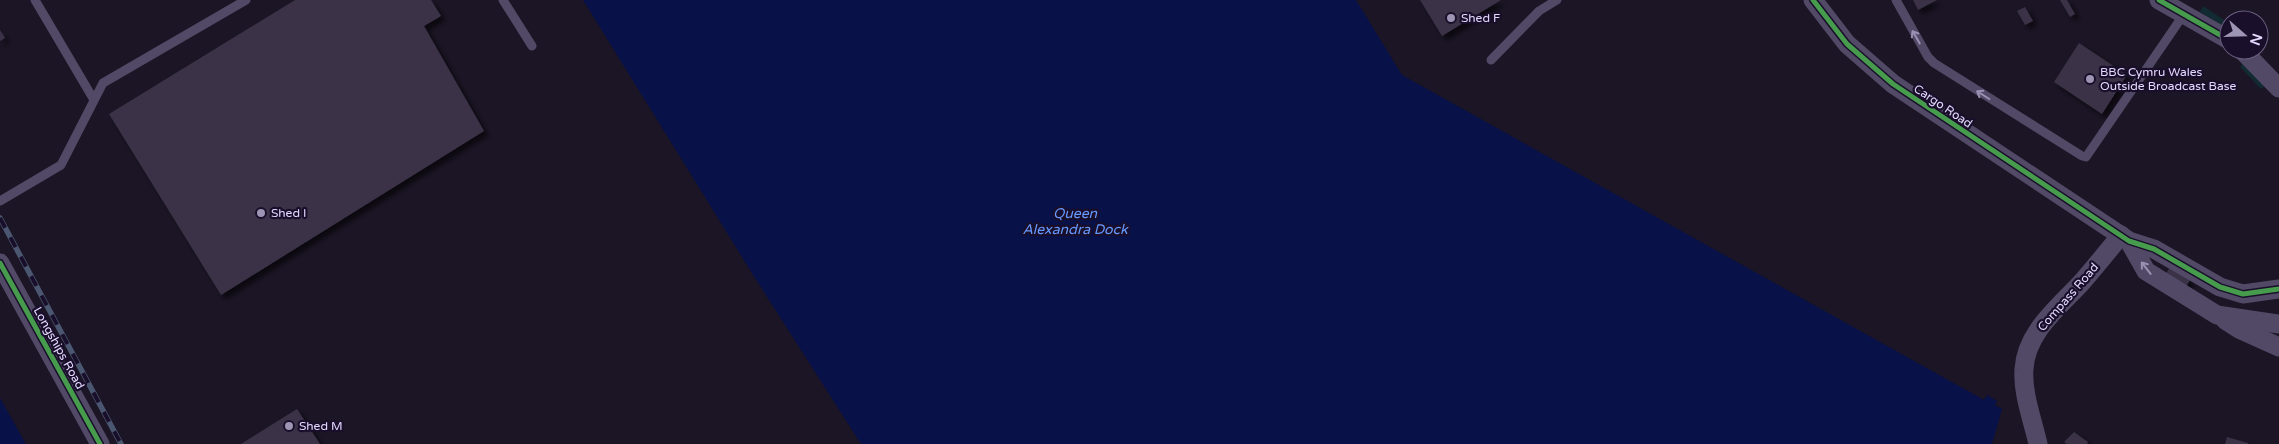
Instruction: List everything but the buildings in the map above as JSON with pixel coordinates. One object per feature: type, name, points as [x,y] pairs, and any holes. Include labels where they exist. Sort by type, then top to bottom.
[{"type":"street","name":"Cargo Road","points":[[1814,0],[1847,44],[1893,84],[2125,238]]},
{"type":"street","points":[[2159,0],[2219,34]]},
{"type":"street","points":[[2252,60],[2279,88]]},
{"type":"street","points":[[2125,238],[2154,249],[2220,287],[2243,294],[2279,289]]},
{"type":"street","points":[[2125,238],[2146,272],[2239,329],[2279,347]]},
{"type":"street","name":"Compass Road","points":[[2038,444],[2024,381],[2024,369],[2034,337],[2041,326],[2083,280],[2125,238]]},
{"type":"street","name":"Longships Road","points":[[0,262],[100,444]]},
{"type":"street","points":[[2217,314],[2279,324]]},
{"type":"lane","points":[[35,0],[94,100]]},
{"type":"lane","points":[[0,202],[61,165],[103,83],[246,0]]},
{"type":"lane","points":[[503,0],[532,46]]},
{"type":"lane","points":[[1491,60],[1539,12],[1556,0]]},
{"type":"lane","points":[[1896,0],[1928,57],[1934,63],[2086,157],[2184,14]]},
{"type":"shaded area","points":[[2203,6],[2219,16],[2219,24],[2200,12]]},
{"type":"shaded area","points":[[2244,62],[2266,85],[2261,89],[2240,67]]},
{"type":"water","name":"Queen Alexandra Dock","points":[[583,0],[1356,0],[1402,75],[1984,400],[1987,395],[1997,401],[1995,405],[2002,409],[1992,444],[861,444],[755,278]]},
{"type":"water","points":[[0,398],[26,444],[0,444]]},
{"type":"pier","points":[[0,395],[2,396],[28,444],[26,444]]},
{"type":"railway","points":[[0,218],[121,444]]},
{"type":"cycle path","points":[[1813,0],[1847,44],[1893,84],[2129,241],[2154,249],[2220,287],[2243,294],[2279,289]]},
{"type":"cycle path","points":[[2159,0],[2219,34]]},
{"type":"cycle path","points":[[0,263],[100,444]]},
{"type":"place","name":"Shed F","points":[[1451,18]]},
{"type":"place","name":"BBC Cymru Wales Outside Broadcast Base","points":[[2090,79]]},
{"type":"place","name":"Shed I","points":[[261,213]]},
{"type":"place","name":"Shed M","points":[[289,426]]}]
